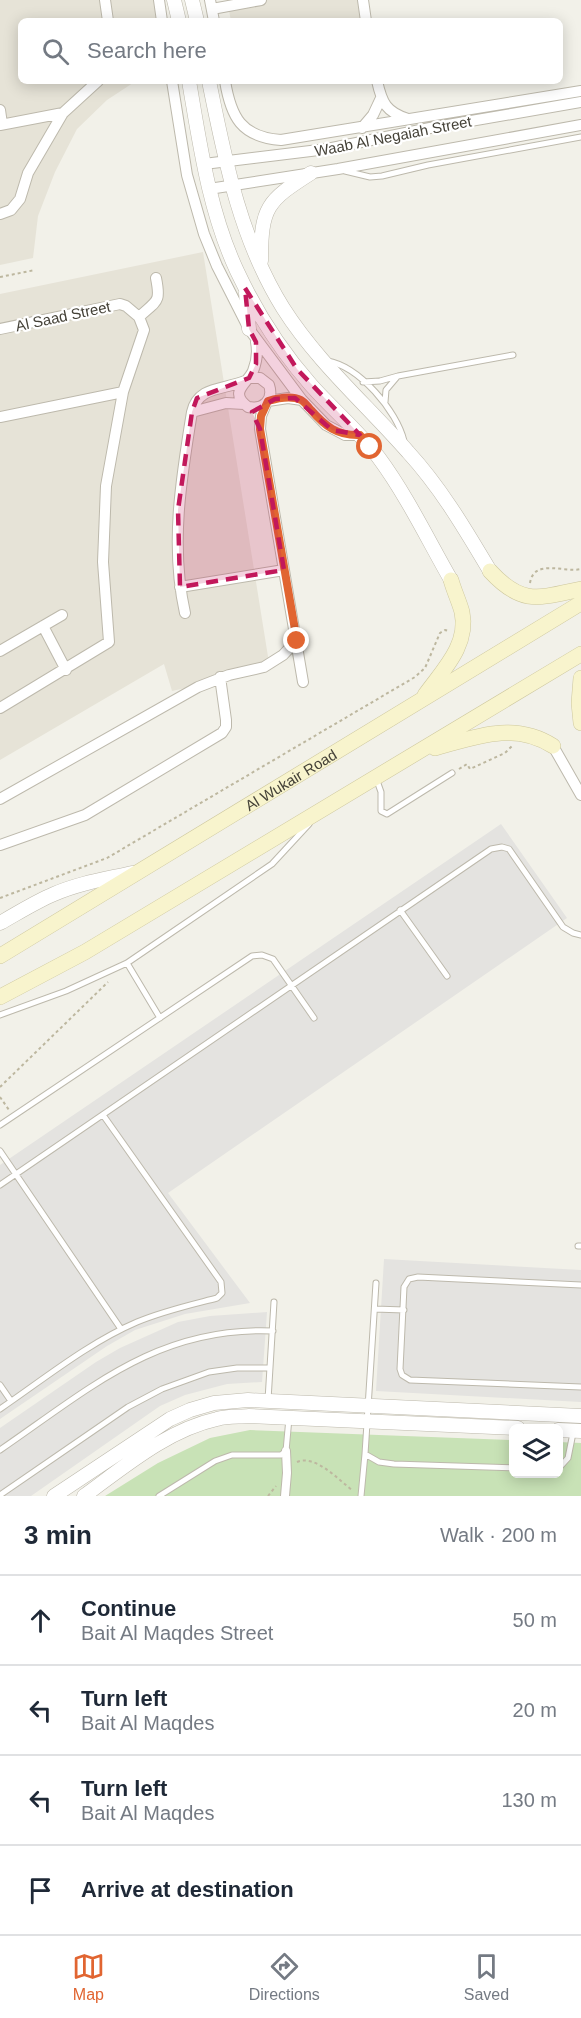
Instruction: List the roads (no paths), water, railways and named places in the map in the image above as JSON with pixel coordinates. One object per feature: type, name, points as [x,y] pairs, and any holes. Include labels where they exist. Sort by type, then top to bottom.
[{"type":"main road","points":[[490,571],[510,590],[528,596],[544,597],[581,588]]},
{"type":"main road","points":[[419,702],[455,654],[462,634],[462,612],[451,580]]},
{"type":"main road","name":"Al Wukair Road","points":[[0,956],[581,603]]},
{"type":"main road","points":[[0,997],[85,952],[581,654]]},
{"type":"main road","points":[[581,678],[579,703],[581,723]]},
{"type":"main road","points":[[418,753],[488,734],[515,732],[535,736],[553,746]]},
{"type":"street","points":[[105,0],[108,18]]},
{"type":"street","points":[[159,0],[162,18]]},
{"type":"street","points":[[174,0],[178,18]]},
{"type":"street","points":[[192,0],[196,18]]},
{"type":"street","points":[[211,4],[261,0]]},
{"type":"street","points":[[363,0],[366,18]]},
{"type":"street","points":[[0,214],[11,210],[20,199],[28,173],[63,112],[95,84]]},
{"type":"street","points":[[173,84],[188,175],[204,234],[217,266],[249,329],[256,342],[302,400],[332,430],[345,435],[360,435]]},
{"type":"street","points":[[190,84],[209,189],[224,240],[245,288],[297,369],[360,435],[389,472],[451,580]]},
{"type":"street","points":[[210,84],[232,186],[261,266],[294,325],[323,361],[406,449],[445,498],[490,571]]},
{"type":"street","name":"Waab Al Negaiah Street","points":[[226,84],[234,116],[250,132],[262,138],[280,140],[361,129],[581,91]]},
{"type":"street","points":[[378,84],[381,98],[392,112],[409,120]]},
{"type":"street","points":[[361,129],[374,115],[381,98]]},
{"type":"street","name":"Waab Al Negaiah Street","points":[[204,164],[335,148],[430,128],[581,102]]},
{"type":"street","points":[[0,110],[1,124],[63,112]]},
{"type":"street","name":"Waab Al Negaiah Street","points":[[209,189],[338,169],[581,125]]},
{"type":"street","points":[[261,266],[261,231],[268,210],[284,190],[311,173]]},
{"type":"street","points":[[0,708],[110,642],[103,562],[106,486],[123,392],[144,330],[139,316],[158,300],[160,295],[156,278]]},
{"type":"street","points":[[245,288],[249,329]]},
{"type":"street","name":"Al Saad Street","points":[[0,329],[120,304],[139,316]]},
{"type":"street","points":[[256,342],[257,357],[239,395],[260,429]]},
{"type":"street","points":[[185,613],[180,587],[178,502],[192,412],[197,398],[247,379],[260,378],[269,385],[270,396],[261,416],[260,429],[303,681]]},
{"type":"street","points":[[0,417],[123,392]]},
{"type":"street","points":[[192,412],[226,403],[260,407],[282,398],[302,400]]},
{"type":"street","points":[[180,587],[284,570]]},
{"type":"street","points":[[0,651],[62,615]]},
{"type":"street","points":[[43,626],[66,670]]},
{"type":"street","points":[[0,800],[198,687],[220,677],[264,667],[276,661],[297,641]]},
{"type":"street","points":[[0,845],[86,815],[222,733],[226,727],[226,720],[220,677]]},
{"type":"street","points":[[553,746],[581,795]]},
{"type":"street","points":[[0,923],[55,893],[83,884],[140,872]]},
{"type":"street","points":[[61,1494],[136,1440],[170,1419],[214,1403],[268,1400],[581,1416]]},
{"type":"street","points":[[84,1496],[143,1454],[197,1425],[218,1418],[249,1416],[509,1428]]},
{"type":"street","points":[[285,1496],[286,1451]]},
{"type":"lane","points":[[338,169],[370,177],[382,176],[428,165],[581,137]]},
{"type":"lane","points":[[363,382],[380,381],[513,355]]},
{"type":"lane","points":[[323,361],[346,367],[386,404],[397,420],[406,449]]},
{"type":"lane","points":[[386,404],[386,390],[398,376]]},
{"type":"lane","points":[[376,777],[381,792],[381,811],[384,814],[452,773]]},
{"type":"lane","points":[[0,1015],[66,991],[127,963],[272,864],[296,840],[319,810]]},
{"type":"lane","points":[[0,1185],[487,852],[502,847],[509,849],[563,927],[573,933],[581,934]]},
{"type":"lane","points":[[400,910],[447,976]]},
{"type":"lane","points":[[0,1125],[252,956],[262,955],[273,959],[314,1018]]},
{"type":"lane","points":[[127,963],[160,1018]]},
{"type":"lane","points":[[0,1409],[97,1342],[121,1329],[173,1309],[217,1298],[223,1289],[221,1282],[103,1115]]},
{"type":"lane","points":[[0,1151],[121,1329]]},
{"type":"lane","points":[[581,1285],[414,1277],[409,1279],[404,1287],[400,1369],[402,1376],[407,1379],[581,1387]]},
{"type":"lane","points":[[361,1496],[376,1283]]},
{"type":"lane","points":[[268,1400],[274,1302]]},
{"type":"lane","points":[[375,1309],[404,1311]]},
{"type":"lane","points":[[0,1450],[109,1375],[159,1349],[206,1335],[241,1330],[273,1331]]},
{"type":"lane","points":[[0,1495],[112,1417],[162,1389],[196,1375],[216,1370],[270,1368]]},
{"type":"lane","points":[[0,1385],[11,1401]]},
{"type":"lane","points":[[159,1496],[215,1461],[232,1455],[275,1456],[286,1451],[289,1418]]},
{"type":"lane","points":[[563,1464],[568,1458],[577,1431]]},
{"type":"lane","points":[[365,1454],[379,1462],[394,1464],[509,1468]]}]
